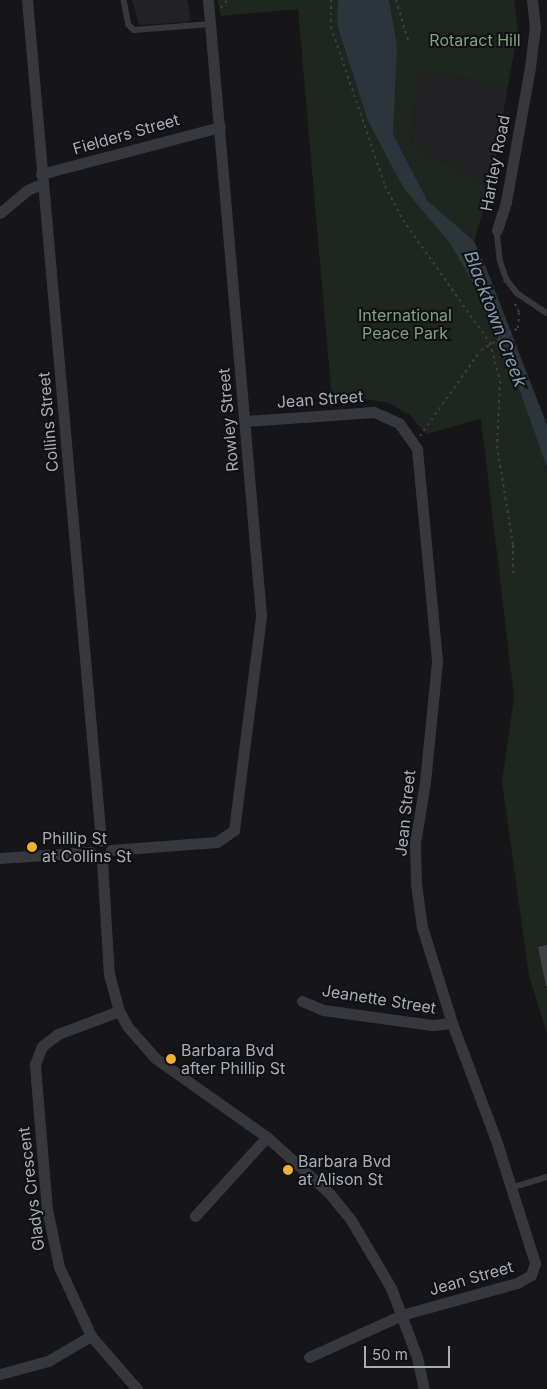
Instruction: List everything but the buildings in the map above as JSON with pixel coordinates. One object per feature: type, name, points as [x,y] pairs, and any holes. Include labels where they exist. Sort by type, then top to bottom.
[{"type":"street","name":"Collins Street","points":[[27,0],[101,841]]},
{"type":"street","name":"Rowley Street","points":[[112,850],[217,842],[231,835],[236,819],[260,614],[208,0]]},
{"type":"street","name":"Hartley Road","points":[[497,230],[506,202],[530,66],[535,28],[532,0]]},
{"type":"street","name":"Fielders Street","points":[[0,213],[26,190],[42,179],[220,127]]},
{"type":"street","name":"Jean Street","points":[[245,422],[374,412],[394,420],[414,440],[419,456],[437,662],[425,782],[415,843],[416,884],[422,927],[452,1023],[512,1188],[535,1263],[531,1275],[517,1283],[402,1316]]},
{"type":"street","points":[[101,841],[107,842],[112,850],[109,858],[102,862],[94,859],[92,852],[95,843],[101,841]]},
{"type":"street","points":[[0,858],[92,852]]},
{"type":"street","points":[[102,862],[109,974],[118,1011],[155,1058],[267,1136],[315,1179],[351,1220],[377,1262],[402,1316],[424,1389]]},
{"type":"street","name":"Jeanette Street","points":[[302,1001],[323,1010],[432,1026],[452,1023]]},
{"type":"street","name":"Gladys Crescent","points":[[118,1011],[58,1034],[42,1046],[36,1064],[46,1209],[53,1247],[67,1288],[91,1336],[137,1389]]},
{"type":"street","points":[[195,1216],[267,1136]]},
{"type":"street","points":[[309,1357],[402,1316]]},
{"type":"street","points":[[0,1374],[48,1361],[91,1336]]},
{"type":"lane","points":[[124,0],[129,25],[134,30],[211,24]]},
{"type":"lane","name":"Hartley Road","points":[[497,230],[500,260],[507,280],[517,293],[547,313]]},
{"type":"lane","points":[[512,1188],[547,1177]]},
{"type":"path","points":[[331,0],[331,28],[385,186],[403,220],[490,343],[500,381],[497,446],[513,545],[513,574]]},
{"type":"path","points":[[396,0],[408,40]]},
{"type":"path","points":[[414,440],[423,433],[471,362],[490,343],[515,331]]},
{"type":"shaded area","points":[[132,0],[187,0],[191,19],[189,22],[139,25]]},
{"type":"shaded area","points":[[419,71],[508,86],[490,189],[411,144]]},
{"type":"green space","name":"International Peace Park","points":[[217,0],[338,0],[337,25],[368,121],[404,189],[449,242],[479,293],[512,369],[547,468],[547,1033],[529,976],[502,781],[514,697],[481,419],[426,434],[410,415],[389,403],[365,399],[332,401],[298,9],[221,16]]},
{"type":"green space","name":"Rotaract Hill","points":[[389,0],[514,0],[518,30],[508,86],[419,71],[411,144],[490,189],[474,241],[427,200],[393,134],[396,39]]},
{"type":"water","name":"Blacktown Creek","points":[[338,0],[389,0],[397,45],[393,134],[427,200],[474,241],[547,425],[547,468],[512,369],[479,293],[449,242],[404,189],[368,121],[337,25]]},
{"type":"place","name":"Phillip St at Collins St","points":[[32,847]]},
{"type":"place","name":"Barbara Bvd after Phillip St","points":[[171,1059]]},
{"type":"place","name":"Barbara Bvd at Alison St","points":[[288,1170]]}]
